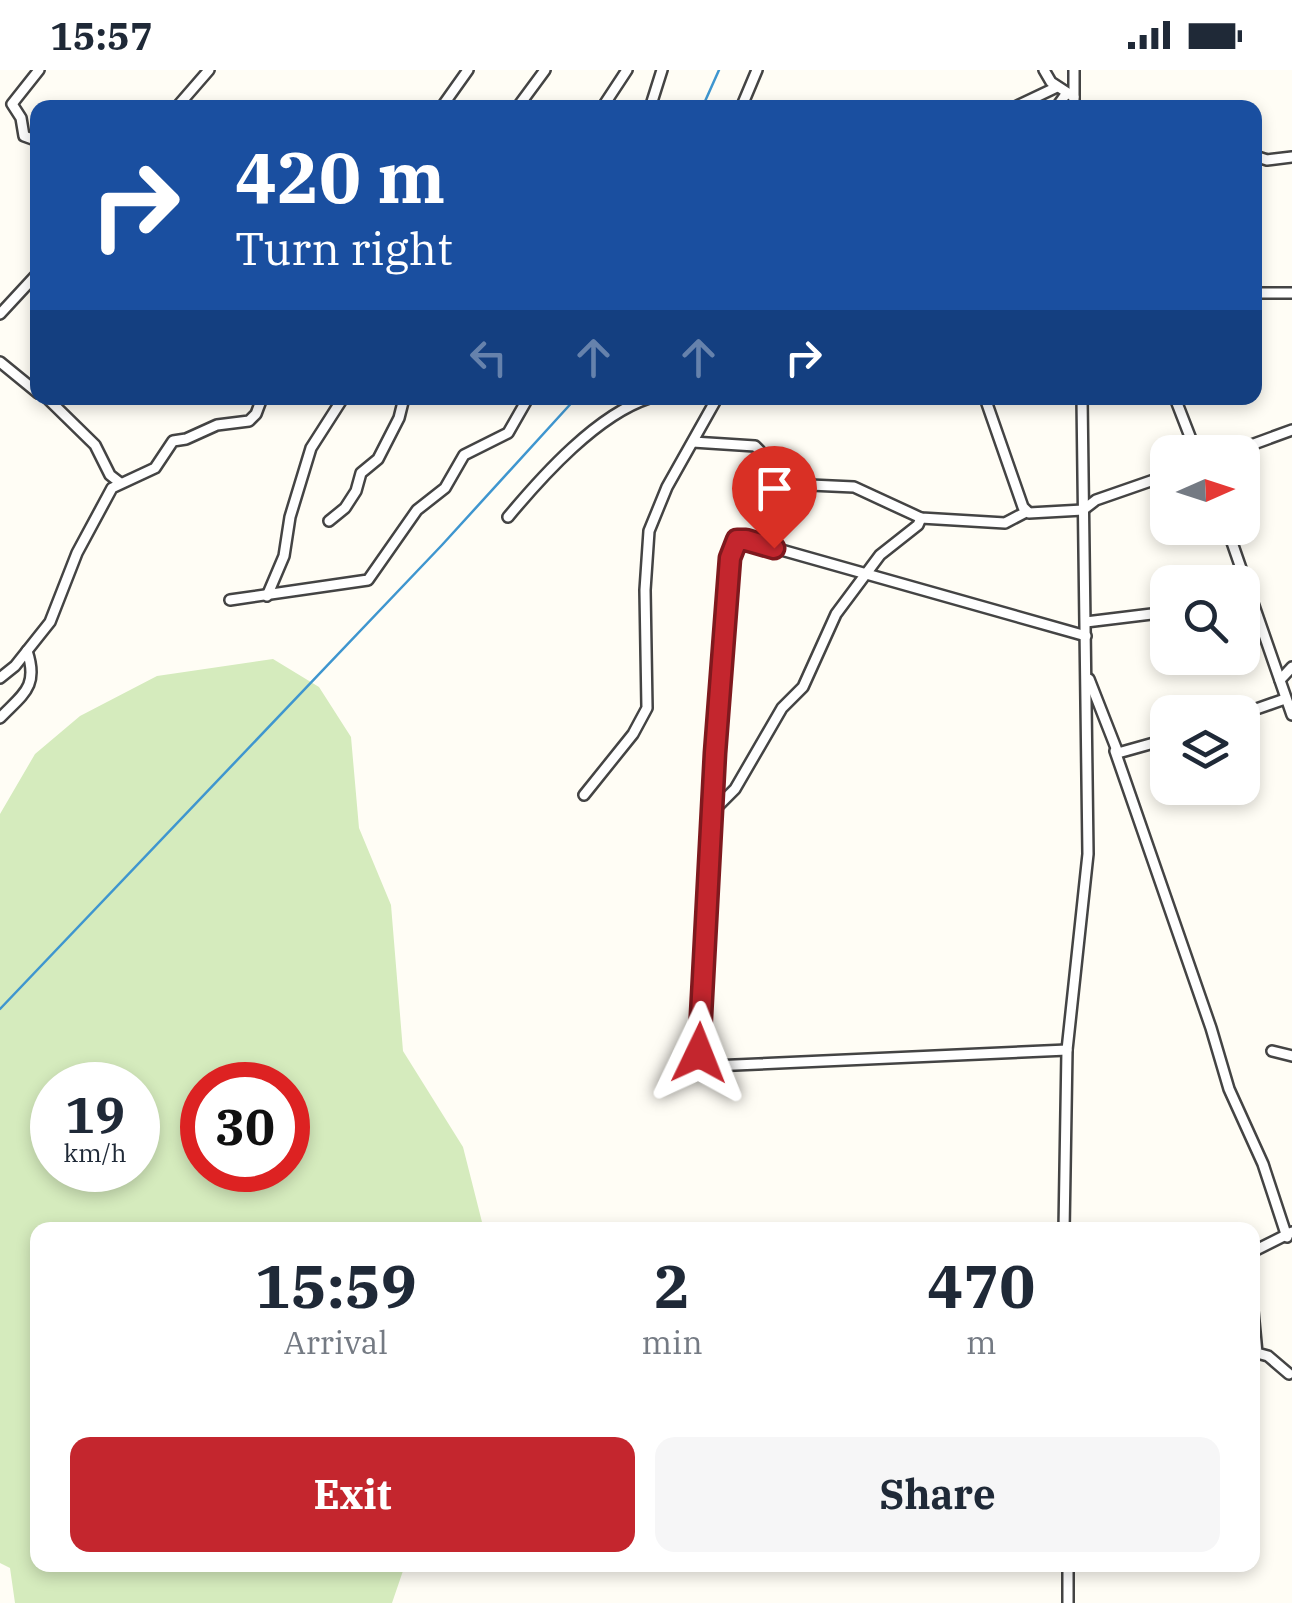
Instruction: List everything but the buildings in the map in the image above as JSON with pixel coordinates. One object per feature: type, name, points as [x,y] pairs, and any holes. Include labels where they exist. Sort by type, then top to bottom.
[{"type":"street","points":[[30,138],[24,136],[21,118],[12,104],[39,70]]},
{"type":"street","points":[[183,100],[209,70]]},
{"type":"street","points":[[447,100],[468,70]]},
{"type":"street","points":[[523,100],[545,70]]},
{"type":"street","points":[[607,100],[628,70]]},
{"type":"street","points":[[653,100],[662,70]]},
{"type":"street","points":[[745,100],[758,70]]},
{"type":"street","points":[[1044,70],[1068,96]]},
{"type":"street","points":[[1068,96],[1074,70]]},
{"type":"street","points":[[1262,158],[1292,156]]},
{"type":"street","points":[[0,314],[30,282]]},
{"type":"street","points":[[1262,293],[1292,292]]},
{"type":"street","points":[[0,362],[30,386]]},
{"type":"street","points":[[54,405],[91,440],[110,475],[119,482]]},
{"type":"street","points":[[0,678],[50,622],[77,552],[98,510],[119,482],[151,471],[172,441],[186,440],[217,425],[248,421],[259,405]]},
{"type":"street","points":[[267,596],[284,556],[290,517],[311,448],[339,405]]},
{"type":"street","points":[[329,521],[345,508],[361,473],[378,459],[402,405]]},
{"type":"street","points":[[230,600],[368,580],[406,523],[426,500],[445,488],[464,455],[508,433],[524,405]]},
{"type":"street","points":[[508,517],[614,413],[633,405]]},
{"type":"street","points":[[584,795],[633,734],[646,708],[649,531],[667,487],[713,405]]},
{"type":"street","points":[[988,405],[1026,512]]},
{"type":"street","points":[[1064,1222],[1067,1050],[1088,854],[1082,405]]},
{"type":"street","points":[[1179,405],[1190,435]]},
{"type":"street","points":[[1260,442],[1292,430]]},
{"type":"street","points":[[693,442],[754,446],[760,451],[754,468],[762,479],[788,484],[854,486],[921,518],[1004,523],[1026,512],[1084,509],[1110,494],[1150,481]]},
{"type":"street","points":[[712,812],[735,789],[782,708],[803,687],[829,624],[865,574],[921,518]]},
{"type":"street","points":[[1067,1050],[740,1066],[712,1066],[699,1053],[726,609],[730,558],[737,540],[1086,636]]},
{"type":"street","points":[[1086,622],[1150,614]]},
{"type":"street","points":[[1260,626],[1292,715]]},
{"type":"street","points":[[0,718],[31,685],[27,652]]},
{"type":"street","points":[[1280,680],[1292,667]]},
{"type":"street","points":[[1086,672],[1211,1028],[1228,1089],[1263,1164],[1289,1235],[1260,1248]]},
{"type":"street","points":[[1260,708],[1285,699]]},
{"type":"street","points":[[1115,751],[1123,754],[1150,745]]},
{"type":"street","points":[[1272,1051],[1292,1056]]},
{"type":"street","points":[[1260,1354],[1290,1374]]},
{"type":"street","points":[[1068,1572],[1068,1603]]},
{"type":"green space","points":[[273,659],[319,687],[351,737],[359,828],[391,905],[403,1051],[463,1147],[482,1222],[30,1222],[30,1572],[403,1572],[392,1603],[15,1603],[10,1568],[0,1563],[0,814],[35,754],[80,716],[157,676]]},
{"type":"waterway","points":[[706,100],[719,70]]},
{"type":"waterway","points":[[0,1009],[442,545],[570,405]]},
{"type":"route","points":[[699,1053],[730,558],[737,540],[774,548]]}]
